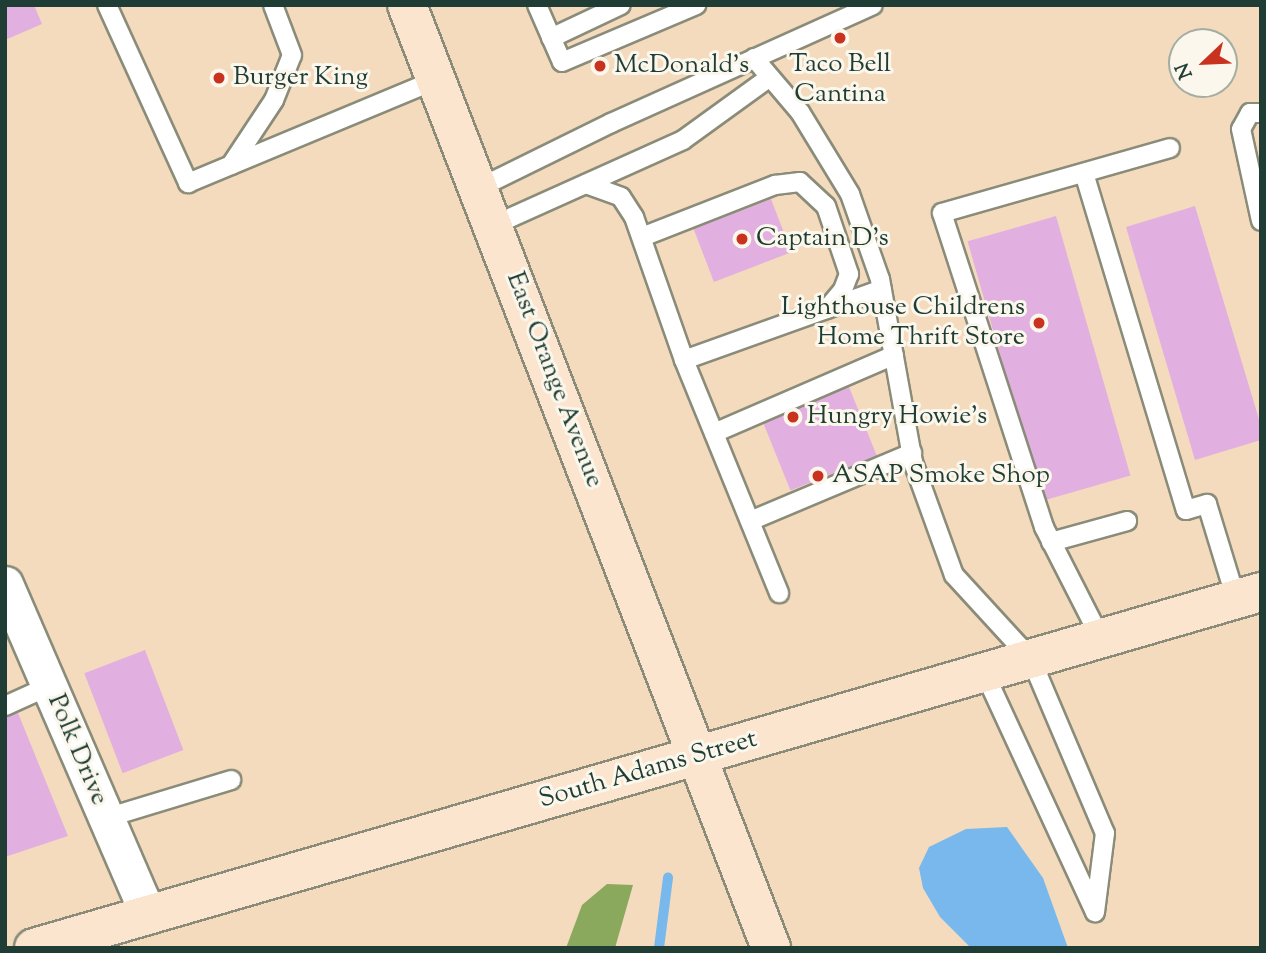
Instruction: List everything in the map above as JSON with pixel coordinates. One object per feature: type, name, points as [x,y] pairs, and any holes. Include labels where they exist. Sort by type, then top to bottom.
[{"type":"main road","name":"East Orange Avenue","points":[[407,5],[494,225],[695,757],[771,948]]},
{"type":"main road","name":"South Adams Street","points":[[34,948],[1248,596]]},
{"type":"street","name":"Polk Drive","points":[[5,584],[148,915]]},
{"type":"lane","points":[[107,5],[188,183],[436,80]]},
{"type":"lane","points":[[231,165],[279,91],[292,55],[273,5]]},
{"type":"lane","points":[[537,5],[562,62],[696,5]]},
{"type":"lane","points":[[551,38],[587,14],[621,5]]},
{"type":"lane","points":[[479,188],[873,5]]},
{"type":"lane","points":[[754,58],[834,160],[850,194],[882,289],[912,453],[954,575],[1031,659],[1105,834],[1095,912],[984,672]]},
{"type":"lane","points":[[494,225],[683,140],[770,77]]},
{"type":"lane","points":[[1261,113],[1250,113],[1241,130],[1261,221]]},
{"type":"lane","points":[[1101,639],[1051,542],[942,213],[1170,148]]},
{"type":"lane","points":[[1084,173],[1186,510],[1207,503],[1248,596]]},
{"type":"lane","points":[[642,237],[775,184],[800,182],[826,206],[849,274],[843,290],[827,309]]},
{"type":"lane","points":[[586,184],[621,197],[642,237],[684,360],[779,593]]},
{"type":"lane","points":[[684,360],[882,289]]},
{"type":"lane","points":[[714,433],[894,355]]},
{"type":"lane","points":[[750,521],[912,453]]},
{"type":"lane","points":[[1051,542],[1127,521]]},
{"type":"lane","points":[[5,706],[49,686]]},
{"type":"lane","points":[[106,818],[231,780]]},
{"type":"green space","points":[[607,884],[633,885],[615,948],[566,948],[582,905]]},
{"type":"water","points":[[1007,827],[1043,878],[1068,948],[971,948],[940,917],[923,888],[919,868],[929,847],[966,829]]},
{"type":"building","points":[[5,5],[34,5],[42,24],[5,40]]},
{"type":"building","name":"Captain D's","points":[[771,199],[791,252],[714,282],[694,229]]},
{"type":"building","points":[[1195,206],[1261,426],[1261,440],[1195,460],[1126,227]]},
{"type":"building","name":"Lighthouse Childrens Home Thrift Store","points":[[1056,216],[1130,476],[1042,501],[968,241]]},
{"type":"building","points":[[849,387],[877,456],[790,490],[763,422]]},
{"type":"building","points":[[145,650],[183,750],[123,773],[84,673]]},
{"type":"building","points":[[18,713],[68,836],[5,857],[5,717]]},
{"type":"waterway","points":[[659,948],[668,878]]},
{"type":"place","name":"Taco Bell Cantina","points":[[840,38]]},
{"type":"place","name":"McDonald's","points":[[600,66]]},
{"type":"place","name":"Burger King","points":[[219,78]]},
{"type":"place","name":"Captain D's","points":[[742,239]]},
{"type":"place","name":"Lighthouse Childrens Home Thrift Store","points":[[1039,323]]},
{"type":"place","name":"Hungry Howie's","points":[[793,417]]},
{"type":"place","name":"ASAP Smoke Shop","points":[[818,476]]}]
